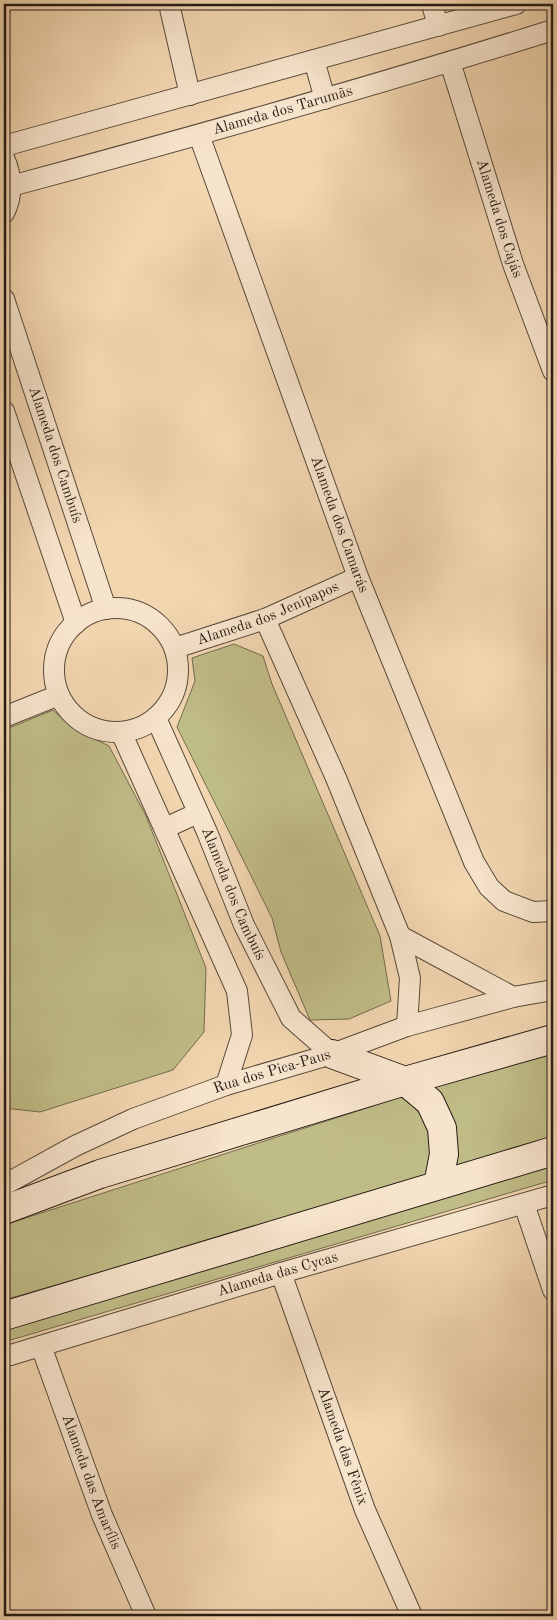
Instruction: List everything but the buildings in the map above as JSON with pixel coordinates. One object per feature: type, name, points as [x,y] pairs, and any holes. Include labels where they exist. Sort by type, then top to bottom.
[{"type":"street","points":[[169,4],[190,95]]},
{"type":"street","points":[[432,4],[438,26]]},
{"type":"street","points":[[4,146],[516,4]]},
{"type":"street","name":"Alameda dos Tarumãs","points":[[11,186],[199,135],[553,30]]},
{"type":"street","points":[[314,60],[324,99]]},
{"type":"street","name":"Alameda dos Cajás","points":[[450,62],[514,264],[553,371]]},
{"type":"street","name":"Alameda dos Camarás","points":[[199,135],[358,577],[474,862],[489,887],[504,901],[533,912],[553,911]]},
{"type":"street","points":[[4,158],[8,166],[11,186],[8,206],[4,212]]},
{"type":"street","name":"Alameda dos Cambuís","points":[[4,299],[106,609]]},
{"type":"street","points":[[4,411],[76,623]]},
{"type":"street","name":"Alameda dos Jenipapos","points":[[175,648],[265,619],[358,577]]},
{"type":"street","points":[[123,608],[140,612],[155,621],[167,633],[175,648],[179,667],[177,686],[169,704],[156,718],[140,728],[121,732],[102,731],[84,724],[69,712],[59,695],[54,680],[54,664],[58,648],[65,634],[76,623],[90,614],[106,609],[123,608]]},
{"type":"street","points":[[265,619],[336,778],[400,936],[410,978],[407,1026]]},
{"type":"street","points":[[4,716],[59,695]]},
{"type":"street","name":"Alameda dos Cambuís","points":[[156,718],[244,925],[291,1018],[332,1054]]},
{"type":"street","points":[[121,732],[237,991],[242,1035],[226,1086]]},
{"type":"street","points":[[165,828],[198,813]]},
{"type":"street","points":[[213,937],[244,925]]},
{"type":"street","points":[[400,936],[513,997]]},
{"type":"street","name":"Rua dos Pica-Paus","points":[[4,1184],[75,1146],[133,1119],[226,1086],[332,1054],[407,1026],[513,997],[553,990]]},
{"type":"street","points":[[4,1210],[100,1174],[405,1081],[553,1039]]},
{"type":"street","points":[[332,1054],[405,1081],[430,1102],[442,1128],[444,1154],[438,1185]]},
{"type":"street","points":[[4,1316],[553,1151]]},
{"type":"street","name":"Alameda das Cycas","points":[[4,1357],[282,1273],[553,1195]]},
{"type":"street","points":[[524,1204],[553,1290]]},
{"type":"street","name":"Alameda das Fênix","points":[[282,1273],[365,1510],[412,1616]]},
{"type":"street","name":"Alameda das Amarílis","points":[[41,1346],[102,1515],[146,1616]]},
{"type":"shaded area","points":[[234,644],[263,656],[272,684],[380,936],[391,1001],[349,1019],[310,1020],[281,952],[272,918],[177,727],[195,681],[192,658]]},
{"type":"shaded area","points":[[53,710],[73,728],[109,746],[146,816],[206,968],[204,1032],[173,1070],[40,1112],[4,1108],[6,1059],[4,1053],[4,730]]},
{"type":"shaded area","points":[[553,1052],[553,1138],[452,1167],[451,1121],[442,1095],[429,1088]]},
{"type":"shaded area","points":[[401,1097],[420,1114],[429,1126],[431,1144],[427,1178],[4,1300],[4,1225]]},
{"type":"shaded area","points":[[553,1156],[553,1180],[4,1342],[4,1318]]}]
